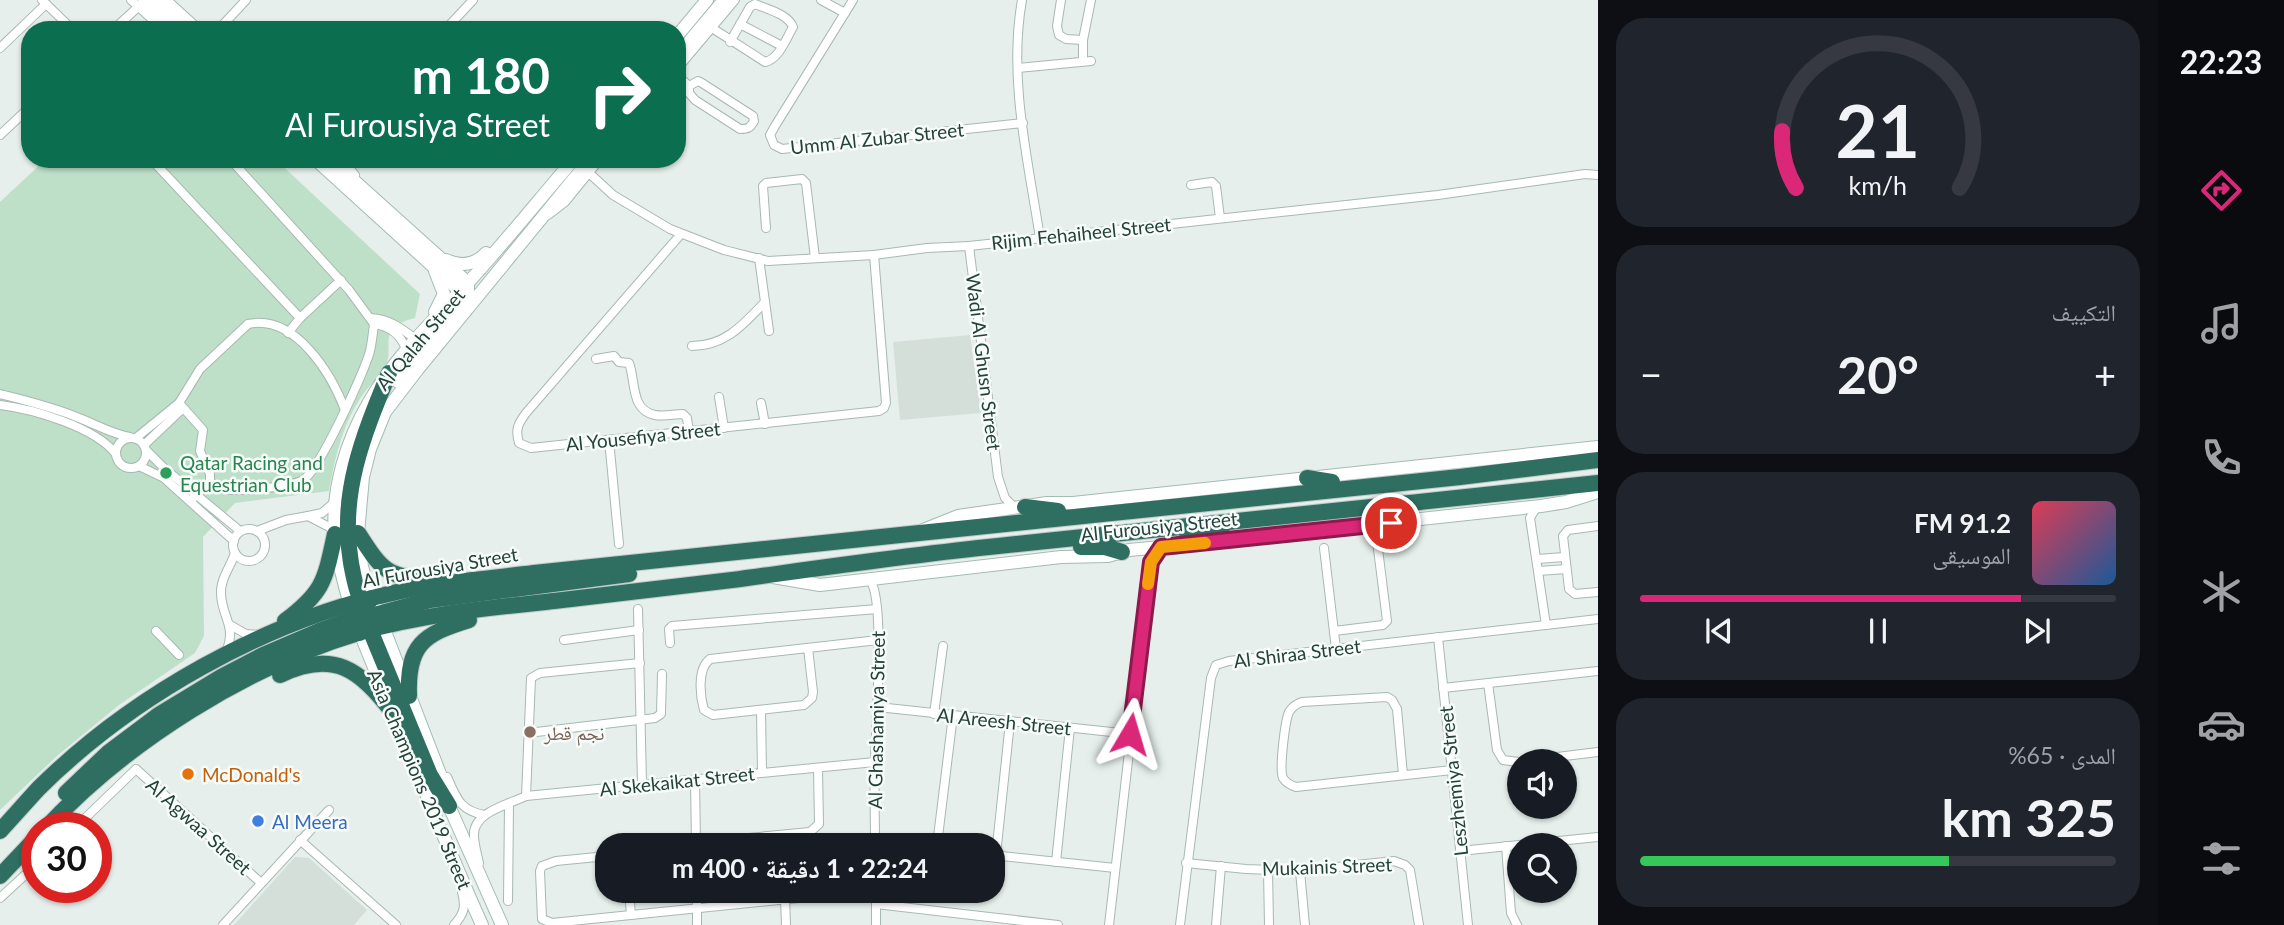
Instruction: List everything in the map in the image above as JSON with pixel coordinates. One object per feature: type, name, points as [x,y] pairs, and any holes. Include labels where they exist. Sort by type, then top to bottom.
[{"type":"highway","points":[[389,373],[360,444],[350,497],[348,542],[354,577],[366,615],[430,775],[449,806]]},
{"type":"highway","name":"Al Furousiya Street","points":[[62,812],[84,789],[156,733],[238,684],[293,658],[401,591],[534,573],[1460,477],[1598,460]]},
{"type":"highway","points":[[1307,478],[1337,482],[1433,474],[1460,477]]},
{"type":"highway","name":"Al Furousiya Street","points":[[0,831],[39,789],[93,742],[170,687],[225,654],[266,634],[366,615],[488,608],[1012,545],[1598,483]]},
{"type":"highway","points":[[1021,508],[1052,512],[1139,504],[1175,505]]},
{"type":"highway","points":[[1167,547],[1201,536],[1288,523],[1311,514]]},
{"type":"highway","points":[[266,634],[305,606],[322,585],[335,532]]},
{"type":"highway","points":[[358,533],[380,565],[405,577],[417,579],[534,573]]},
{"type":"highway","points":[[1012,545],[1039,548],[1105,547],[1130,551]]},
{"type":"highway","points":[[49,812],[80,777],[160,714],[221,677],[318,631],[366,615],[430,600],[653,570],[679,559]]},
{"type":"highway","points":[[409,696],[408,681],[412,659],[420,644],[436,631],[479,617],[488,608]]},
{"type":"highway","points":[[114,764],[141,753],[228,699],[289,670],[310,665],[330,664],[356,673],[368,682],[393,713]]},
{"type":"highway","points":[[0,876],[21,854]]},
{"type":"main road","points":[[158,0],[180,21]]},
{"type":"main road","points":[[686,26],[708,0]]},
{"type":"main road","points":[[686,45],[724,0]]},
{"type":"main road","points":[[141,4],[164,21]]},
{"type":"main road","points":[[325,168],[466,288]]},
{"type":"main road","points":[[339,168],[436,263],[444,294],[420,336]]},
{"type":"main road","name":"Al Qalah Street","points":[[366,615],[335,532],[336,501],[354,433],[367,405],[389,373],[466,288],[566,168]]},
{"type":"main road","name":"Al Qalah Street","points":[[366,615],[358,533],[359,505],[366,463],[385,412],[539,219],[587,168]]},
{"type":"main road","points":[[436,263],[472,263],[482,257],[528,206],[539,200]]},
{"type":"main road","points":[[466,288],[493,279],[490,269],[534,212],[539,200]]},
{"type":"main road","points":[[385,412],[398,381],[465,299],[466,288]]},
{"type":"main road","name":"Al Furousiya Street","points":[[916,534],[953,517],[1047,503],[1073,503],[1598,447]]},
{"type":"main road","name":"Al Furousiya Street","points":[[765,576],[820,585],[884,579],[1073,556],[1108,556],[1130,551],[1517,508],[1534,512],[1598,492]]},
{"type":"main road","name":"Asia Champions 2019 Street","points":[[366,615],[409,696],[447,792],[449,806],[502,925]]},
{"type":"main road","name":"Asia Champions 2019 Street","points":[[366,615],[393,713],[482,925]]},
{"type":"street","points":[[131,0],[141,4],[156,21]]},
{"type":"street","points":[[167,0],[190,21]]},
{"type":"street","points":[[226,21],[246,0]]},
{"type":"street","points":[[453,21],[473,0]]},
{"type":"street","points":[[686,58],[735,0]]},
{"type":"street","points":[[821,0],[845,13]]},
{"type":"street","name":"Umm Al Zubar Street","points":[[853,0],[775,127],[771,135],[774,145],[782,149],[1023,123]]},
{"type":"street","points":[[1022,0],[1018,68],[1023,123],[1040,238]]},
{"type":"street","points":[[1061,0],[1059,35],[1066,39],[1083,40]]},
{"type":"street","points":[[1018,68],[1087,61],[1083,40],[1091,0]]},
{"type":"street","points":[[26,21],[44,2],[64,21]]},
{"type":"street","points":[[123,21],[141,4]]},
{"type":"street","points":[[712,28],[730,42],[765,62],[775,58],[793,27],[791,21],[785,17],[755,4],[750,7],[730,42]]},
{"type":"street","points":[[740,24],[782,46]]},
{"type":"street","points":[[0,48],[21,26]]},
{"type":"street","points":[[686,83],[695,100],[740,129],[748,129],[754,121],[752,116],[702,83],[698,81],[689,86]]},
{"type":"street","points":[[1,131],[21,114]]},
{"type":"street","points":[[159,168],[300,318]]},
{"type":"street","points":[[238,168],[341,280],[373,321],[394,331],[407,351]]},
{"type":"street","points":[[349,168],[373,200]]},
{"type":"street","name":"Rijim Fehaiheel Street","points":[[591,168],[613,195],[642,215],[681,234],[724,250],[759,258],[790,260],[874,256],[927,248],[969,246],[1438,195],[1585,174],[1597,175]]},
{"type":"street","points":[[766,228],[763,186],[766,183],[802,178],[806,183],[816,258]]},
{"type":"street","points":[[1191,185],[1212,183],[1216,186],[1220,218]]},
{"type":"street","name":"Al Yousefiya Street","points":[[681,234],[526,412],[517,425],[519,443],[531,448],[879,411],[884,408],[886,402],[874,256]]},
{"type":"street","name":"Wadi Al Ghusn Street","points":[[969,246],[998,477],[997,499],[989,512]]},
{"type":"street","points":[[759,258],[769,331]]},
{"type":"street","points":[[288,333],[300,318],[341,280]]},
{"type":"street","points":[[691,346],[714,344],[729,337],[765,302]]},
{"type":"street","points":[[373,321],[385,320],[420,336]]},
{"type":"street","points":[[210,482],[219,488],[233,490],[302,481],[318,460],[345,410],[370,351],[373,321]]},
{"type":"street","points":[[0,405],[41,414],[97,437],[109,446],[122,464],[133,468],[139,466],[146,456],[145,447],[181,406],[200,369],[248,324],[258,322],[271,324],[288,333],[313,352],[327,372],[345,410]]},
{"type":"street","points":[[596,359],[614,356],[619,362],[629,363],[635,394],[643,409],[658,416],[683,414],[687,418],[689,432]]},
{"type":"street","points":[[0,394],[40,404],[133,438],[145,447],[234,541]]},
{"type":"street","points":[[719,397],[724,428]]},
{"type":"street","points":[[761,403],[765,424]]},
{"type":"street","points":[[116,454],[120,442],[133,438],[181,406]]},
{"type":"street","points":[[181,406],[202,430],[200,452],[210,474],[210,482],[193,497]]},
{"type":"street","points":[[609,440],[619,544]]},
{"type":"street","points":[[139,466],[193,497],[240,531]]},
{"type":"street","name":"Wadi Al Ghusn Street","points":[[998,477],[1005,498],[1021,508]]},
{"type":"street","points":[[229,571],[235,553],[234,541],[240,531],[257,531],[286,520],[323,513],[336,501]]},
{"type":"street","points":[[1534,512],[1546,625]]},
{"type":"street","points":[[308,516],[335,532]]},
{"type":"street","points":[[235,553],[249,561],[259,557],[274,525]]},
{"type":"street","points":[[1598,526],[1565,533],[1563,536],[1564,557],[1572,593],[1598,592]]},
{"type":"street","points":[[257,531],[265,542]]},
{"type":"street","points":[[1334,631],[1383,625],[1387,621],[1377,541]]},
{"type":"street","points":[[1109,925],[1151,562],[1167,547]]},
{"type":"street","points":[[1324,548],[1336,649]]},
{"type":"street","points":[[1130,551],[1151,562]]},
{"type":"street","points":[[1538,559],[1564,557]]},
{"type":"street","points":[[225,654],[230,643],[230,625],[220,592],[224,577],[243,559]]},
{"type":"street","points":[[1539,571],[1566,569]]},
{"type":"street","name":"Al Ghashamiya Street","points":[[875,833],[877,594],[884,579]]},
{"type":"street","name":"Al Ghashamiya Street","points":[[870,580],[877,594]]},
{"type":"street","points":[[638,609],[642,784]]},
{"type":"street","points":[[670,643],[671,626],[877,609]]},
{"type":"street","name":"Al Shiraa Street","points":[[1180,925],[1212,670],[1216,665],[1229,661],[1598,619]]},
{"type":"street","points":[[230,625],[246,634],[266,634]]},
{"type":"street","points":[[564,640],[639,630]]},
{"type":"street","points":[[156,631],[179,655]]},
{"type":"street","name":"Leszhemiya Street","points":[[1438,637],[1468,925]]},
{"type":"street","points":[[808,648],[812,698],[804,705],[708,714],[703,707],[704,665],[710,659],[878,640]]},
{"type":"street","points":[[934,713],[943,646]]},
{"type":"street","points":[[526,796],[531,678],[540,673],[640,663]]},
{"type":"street","points":[[1443,688],[1598,671]]},
{"type":"street","points":[[528,733],[641,722],[655,718],[661,714],[662,674]]},
{"type":"street","points":[[1488,683],[1497,750],[1503,760],[1507,760]]},
{"type":"street","points":[[1403,775],[1397,709],[1387,697],[1302,702],[1288,713],[1281,770],[1285,781],[1290,785],[1296,787],[1451,770]]},
{"type":"street","name":"Al Areesh Street","points":[[878,706],[1130,734]]},
{"type":"street","points":[[761,711],[762,772]]},
{"type":"street","points":[[938,833],[953,716]]},
{"type":"street","points":[[997,833],[1010,722]]},
{"type":"street","points":[[1056,862],[1070,728]]},
{"type":"street","points":[[425,734],[461,805],[472,813],[484,815],[475,827],[474,834],[480,872]]},
{"type":"street","points":[[1577,755],[1598,752]]},
{"type":"street","name":"Al Skekaikat Street","points":[[484,815],[526,796],[875,762]]},
{"type":"street","name":"Al Agwaa Street","points":[[92,812],[136,769],[261,883]]},
{"type":"street","points":[[800,833],[810,832],[819,824],[818,769]]},
{"type":"street","points":[[695,779],[696,833]]},
{"type":"street","points":[[428,801],[464,900],[464,912],[454,925]]},
{"type":"street","points":[[508,901],[509,804]]},
{"type":"street","points":[[223,925],[329,810]]},
{"type":"street","points":[[1460,851],[1598,837]]},
{"type":"street","points":[[300,840],[396,925]]},
{"type":"street","points":[[1506,846],[1511,913],[1517,925]]},
{"type":"street","points":[[1005,856],[1115,868]]},
{"type":"street","points":[[595,857],[556,861],[542,866],[542,919],[552,923],[741,903]]},
{"type":"street","name":"Mukainis Street","points":[[1186,863],[1300,871],[1394,861],[1410,870],[1419,925]]},
{"type":"street","points":[[1216,925],[1221,866]]},
{"type":"street","points":[[1268,870],[1269,925]]},
{"type":"street","points":[[1300,871],[1305,925]]},
{"type":"street","points":[[0,898],[21,879]]},
{"type":"street","points":[[630,903],[631,915]]},
{"type":"street","points":[[697,903],[697,925]]},
{"type":"street","points":[[785,903],[786,925]]},
{"type":"street","points":[[876,925],[876,904],[1058,925]]},
{"type":"shaded area","points":[[970,335],[981,413],[900,420],[893,342]]},
{"type":"shaded area","points":[[295,857],[309,858],[367,910],[354,925],[234,925]]},
{"type":"green space","name":"Qatar Racing and Equestrian Club","points":[[36,168],[285,168],[420,294],[415,318],[402,322],[390,332],[385,367],[364,393],[345,428],[329,491],[235,503],[203,537],[204,636],[195,653],[119,705],[58,755],[0,810],[0,202]]},
{"type":"slow traffic","points":[[1148,584],[1151,562],[1161,547],[1205,543]]},
{"type":"place","name":"Qatar Racing and Equestrian Club","points":[[166,473]]},
{"type":"place","name":"نجم قطر","points":[[530,732]]},
{"type":"place","name":"McDonald's","points":[[188,774]]},
{"type":"place","name":"Al Meera","points":[[258,821]]},
{"type":"route","points":[[1130,734],[1151,562],[1161,547],[1391,523]]}]
